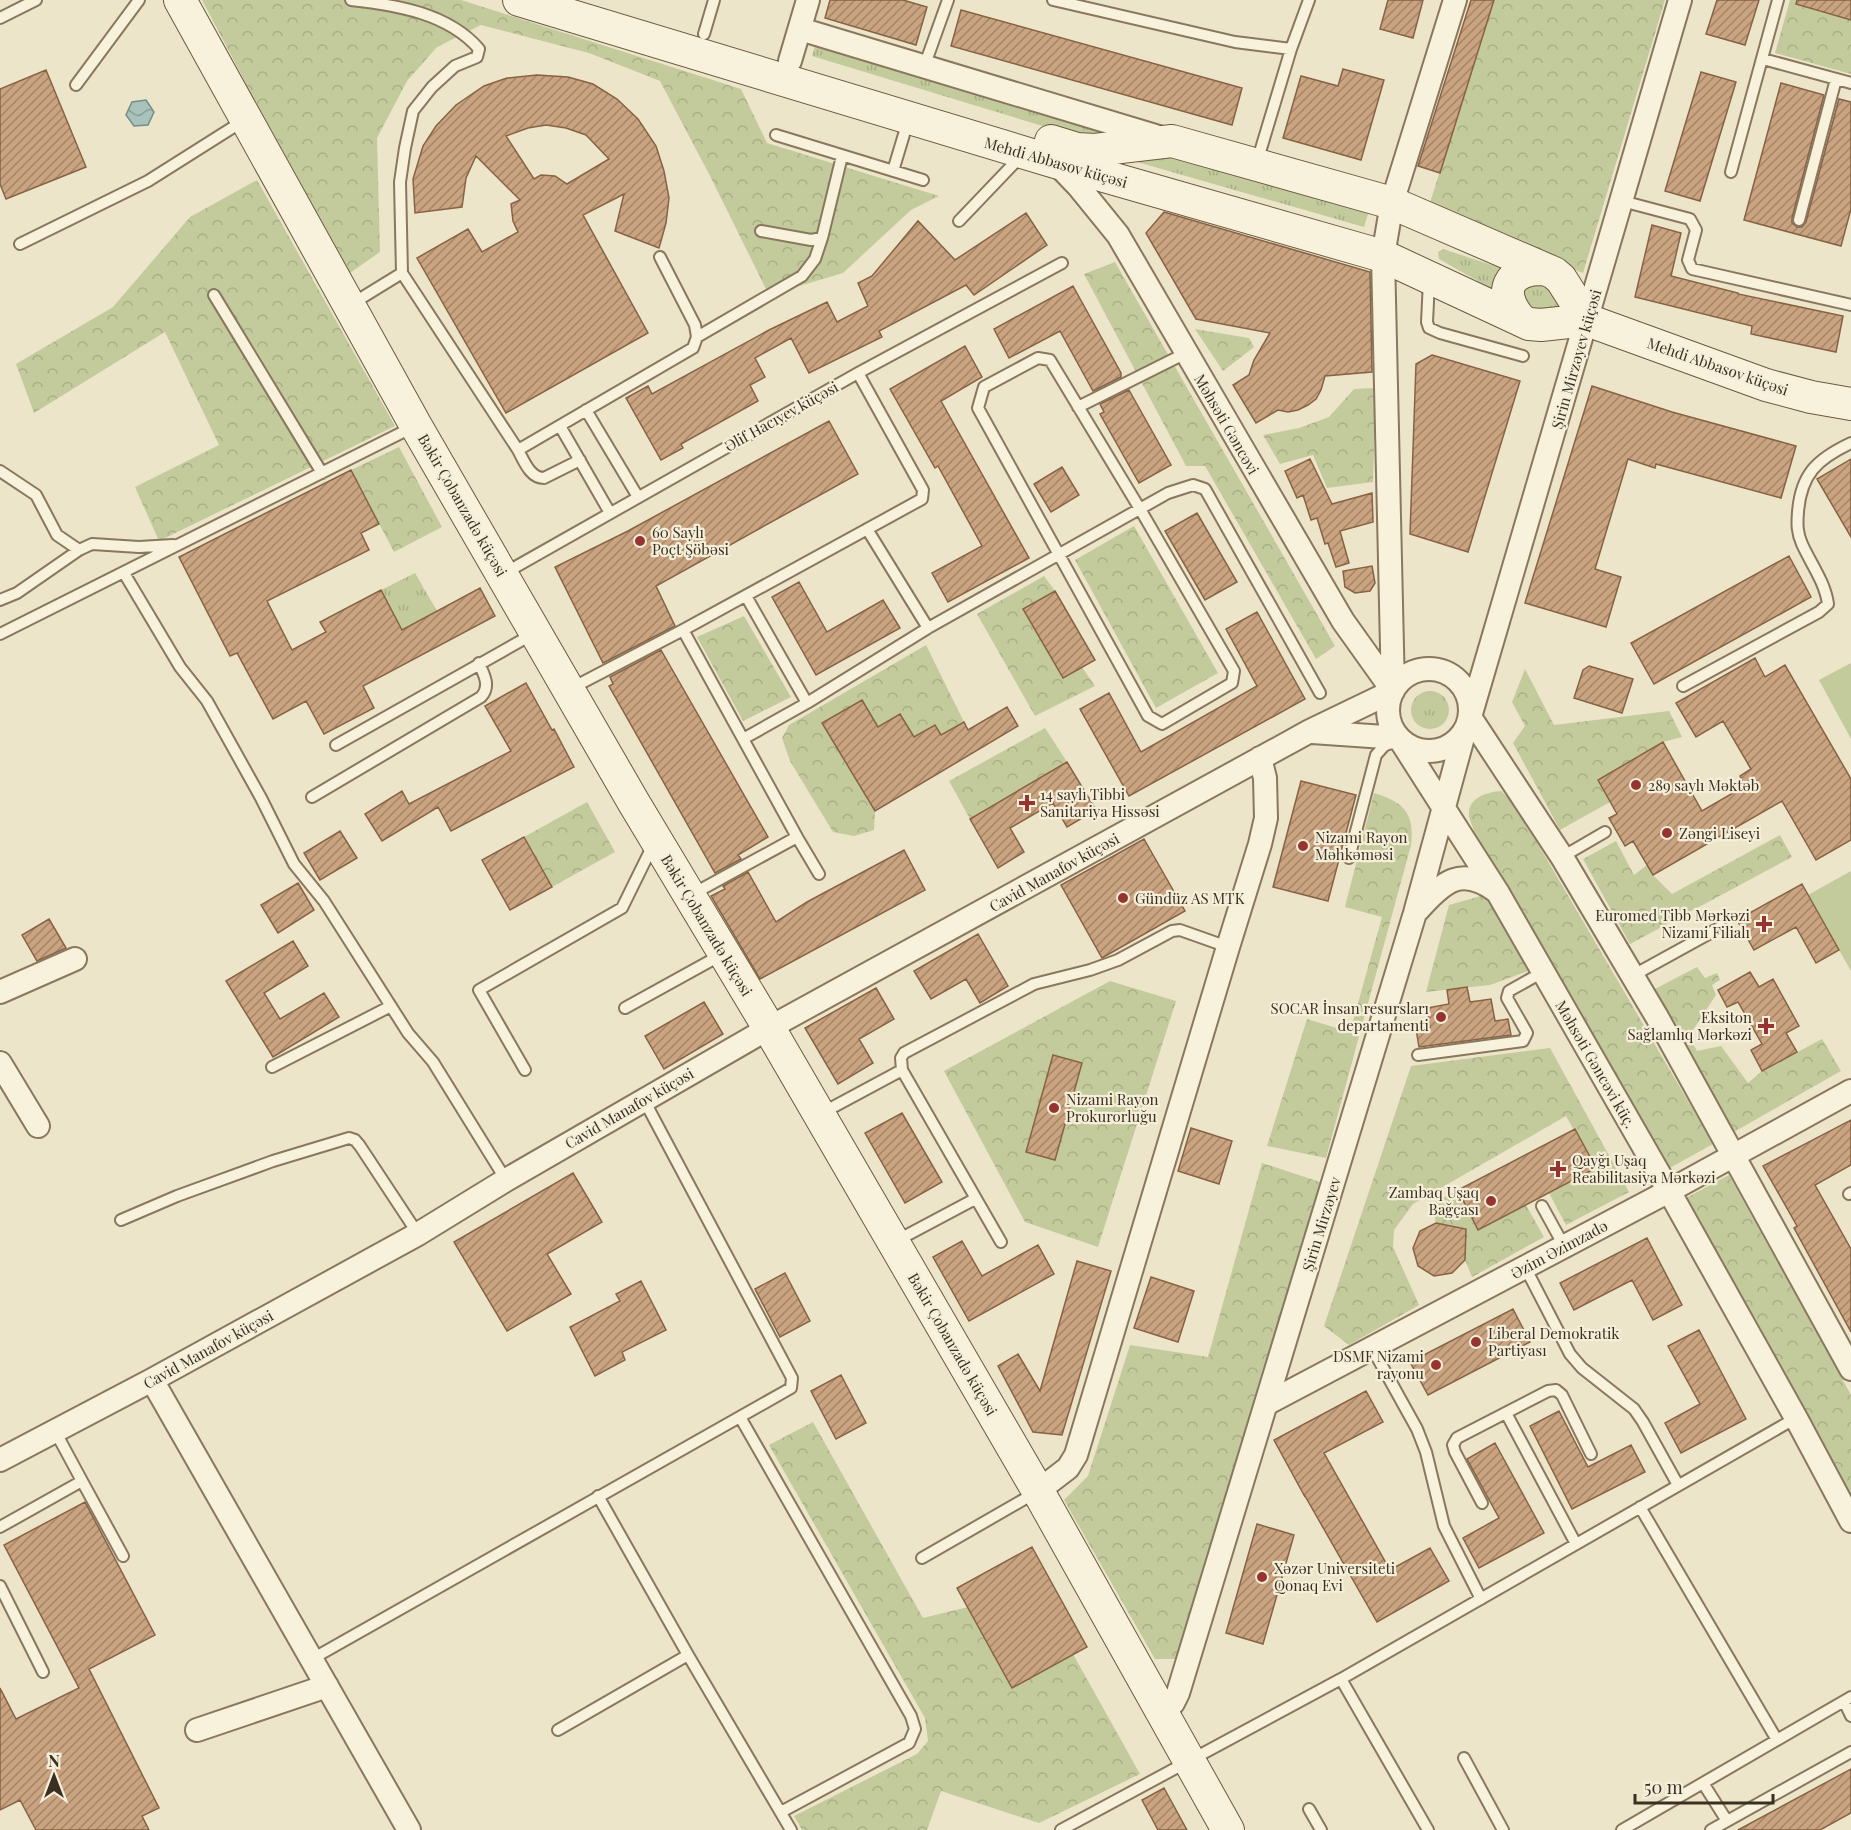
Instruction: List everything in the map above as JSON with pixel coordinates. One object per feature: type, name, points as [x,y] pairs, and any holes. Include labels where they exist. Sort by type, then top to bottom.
[{"type":"street","name":"Mehdi Abbasov küçəsi","points":[[519,0],[1024,153],[1383,256],[1529,324],[1541,325],[1587,320],[1766,385],[1810,397],[1851,404]]},
{"type":"street","name":"Mehdi Abbasov küçəsi","points":[[595,0],[1077,149],[1095,150],[1172,141]]},
{"type":"street","points":[[790,61],[808,0]]},
{"type":"street","points":[[1393,691],[1411,673],[1424,669],[1448,674],[1459,682],[1468,699],[1467,723],[1452,743],[1435,751],[1422,750],[1410,746],[1400,738],[1392,728],[1388,716],[1393,691],[1383,256],[1392,202],[1455,0]]},
{"type":"street","name":"Şirin Mirzəyev küçəsi","points":[[1467,723],[1680,0]]},
{"type":"street","name":"Bəkir Çobanzadə küçəsi","points":[[185,4],[416,426],[656,839],[770,1028],[1038,1491],[1228,1830]]},
{"type":"street","name":"Mehdi Abbasov küçəsi","points":[[800,29],[1172,141],[1392,202],[1554,273],[1561,279],[1587,320]]},
{"type":"street","name":"Məhsəti Gəncəvi","points":[[1055,162],[1079,187],[1118,235],[1343,621],[1393,691]]},
{"type":"street","points":[[1520,319],[1508,302],[1509,285],[1525,270],[1544,269]]},
{"type":"street","name":"Cavid Manafov küçəsi","points":[[0,1460],[152,1380],[418,1234],[644,1099],[770,1028],[1260,758],[1393,691]]},
{"type":"street","points":[[1467,723],[1562,857],[1734,1155],[1851,1369]]},
{"type":"street","name":"Şirin Mirzəyev","points":[[1163,1712],[1173,1703],[1178,1693],[1415,913],[1467,723]]},
{"type":"street","points":[[1310,731],[1400,738]]},
{"type":"street","name":"Məhsəti Gəncəvi küç.","points":[[1400,738],[1498,893],[1670,1191],[1851,1521]]},
{"type":"street","points":[[1038,1491],[1068,1468],[1076,1455],[1260,844],[1266,818],[1265,778],[1260,758]]},
{"type":"street","points":[[1415,913],[1436,890],[1449,881],[1464,878],[1476,879],[1498,893]]},
{"type":"street","points":[[0,992],[75,959]]},
{"type":"street","points":[[0,1063],[38,1126]]},
{"type":"street","name":"Əzim Əzimzadə","points":[[1266,1404],[1670,1191],[1851,1091]]},
{"type":"street","points":[[152,1380],[409,1830]]},
{"type":"street","points":[[197,1730],[327,1686]]},
{"type":"lane","points":[[0,18],[36,0]]},
{"type":"lane","points":[[76,85],[139,0]]},
{"type":"lane","points":[[351,0],[378,3],[432,16],[469,37],[479,49],[477,57],[455,66],[432,87],[413,111],[400,182],[402,273],[533,476],[544,478],[580,460]]},
{"type":"lane","points":[[704,34],[714,0]]},
{"type":"lane","points":[[923,67],[948,0]]},
{"type":"lane","points":[[1053,0],[1235,42],[1291,49]]},
{"type":"lane","points":[[1256,165],[1291,49],[1309,0]]},
{"type":"lane","points":[[1731,172],[1778,0]]},
{"type":"lane","points":[[1763,59],[1851,83]]},
{"type":"lane","points":[[1799,220],[1836,79]]},
{"type":"lane","points":[[20,244],[148,181],[247,118]]},
{"type":"lane","points":[[893,171],[909,118]]},
{"type":"lane","points":[[776,135],[923,180]]},
{"type":"lane","points":[[959,221],[1024,153]]},
{"type":"lane","points":[[697,337],[802,276],[815,259],[822,238],[842,156]]},
{"type":"lane","points":[[1622,201],[1690,219],[1696,230],[1688,260],[1692,269],[1851,305]]},
{"type":"lane","points":[[761,231],[811,240],[822,238]]},
{"type":"lane","points":[[518,450],[693,348],[697,337],[695,325],[660,257]]},
{"type":"lane","name":"Əlif Hacıyev küçəsi","points":[[503,574],[858,373],[1062,263]]},
{"type":"lane","points":[[350,305],[402,273]]},
{"type":"lane","points":[[1430,278],[1427,322],[1429,328],[1523,356]]},
{"type":"lane","points":[[214,295],[322,473]]},
{"type":"lane","points":[[1078,407],[1186,353]]},
{"type":"lane","points":[[1038,358],[1050,360],[1140,509],[1233,671],[1232,683],[1162,724],[1148,716],[978,408],[984,387],[1038,358]]},
{"type":"lane","points":[[570,689],[922,499],[922,490],[858,373]]},
{"type":"lane","points":[[586,410],[638,497]]},
{"type":"lane","points":[[0,634],[416,426]]},
{"type":"lane","points":[[560,426],[610,513]]},
{"type":"lane","points":[[1683,686],[1819,612],[1828,604],[1826,593],[1800,542],[1796,526],[1799,496],[1806,477],[1823,459],[1851,443]]},
{"type":"lane","points":[[0,471],[36,495],[57,535],[79,550]]},
{"type":"lane","points":[[743,739],[807,703],[928,628],[1140,509],[1168,494],[1193,485],[1205,489],[1320,693]]},
{"type":"lane","points":[[867,529],[928,628]]},
{"type":"lane","points":[[0,600],[17,593],[79,550],[92,544],[139,547],[179,545]]},
{"type":"lane","points":[[124,573],[180,667],[207,701],[261,798],[294,864],[324,901],[408,1033],[433,1062],[506,1180]]},
{"type":"lane","points":[[746,596],[807,703]]},
{"type":"lane","points":[[683,630],[819,874]]},
{"type":"lane","points":[[336,745],[536,632]]},
{"type":"lane","points":[[312,797],[481,697],[486,691],[487,684],[479,663]]},
{"type":"lane","points":[[1349,858],[1377,755],[1384,746],[1400,738]]},
{"type":"lane","points":[[1562,857],[1605,832]]},
{"type":"lane","points":[[690,895],[797,837]]},
{"type":"lane","points":[[525,1070],[479,990],[622,908],[656,839]]},
{"type":"lane","points":[[1632,976],[1721,927]]},
{"type":"lane","points":[[1001,1242],[902,1070],[901,1058],[904,1053],[1034,984],[1090,970],[1118,960],[1172,931],[1180,930],[1228,947]]},
{"type":"lane","points":[[625,1008],[724,953]]},
{"type":"lane","points":[[1418,1055],[1523,1041],[1527,1033],[1507,998],[1509,991],[1543,972]]},
{"type":"lane","points":[[272,1067],[391,1006]]},
{"type":"lane","points":[[819,1115],[902,1070]]},
{"type":"lane","points":[[312,1659],[791,1388],[792,1378],[644,1099]]},
{"type":"lane","points":[[120,1220],[262,1165],[349,1138],[355,1140],[360,1146],[418,1234]]},
{"type":"lane","points":[[893,1242],[975,1199]]},
{"type":"lane","points":[[1542,1206],[1564,1246]]},
{"type":"lane","points":[[1525,1267],[1570,1354],[1582,1368],[1634,1409],[1678,1485]]},
{"type":"lane","points":[[1372,1348],[1418,1429],[1444,1526],[1480,1599]]},
{"type":"lane","points":[[1482,1503],[1455,1452],[1453,1445],[1457,1438],[1548,1391],[1556,1390],[1562,1395],[1591,1454]]},
{"type":"lane","points":[[1506,1413],[1576,1544]]},
{"type":"lane","points":[[740,1417],[911,1716],[915,1729],[909,1743],[781,1812]]},
{"type":"lane","points":[[1061,1830],[1341,1679],[1796,1418]]},
{"type":"lane","points":[[55,1431],[123,1556]]},
{"type":"lane","points":[[0,1527],[82,1481]]},
{"type":"lane","points":[[922,1558],[1038,1491]]},
{"type":"lane","points":[[598,1496],[791,1830]]},
{"type":"lane","points":[[1640,1507],[1777,1740]]},
{"type":"lane","points":[[0,1586],[43,1672]]},
{"type":"lane","points":[[558,1730],[688,1655]]},
{"type":"lane","points":[[1341,1679],[1428,1830]]},
{"type":"lane","points":[[1622,1830],[1847,1699],[1851,1716]]},
{"type":"lane","points":[[1711,1830],[1851,1752]]},
{"type":"lane","points":[[1464,1758],[1503,1830]]},
{"type":"lane","points":[[1703,1783],[1727,1821]]},
{"type":"lane","points":[[1310,1809],[1321,1830]]},
{"type":"green space","points":[[202,0],[461,0],[741,89],[767,143],[939,196],[911,210],[843,273],[769,295],[660,81],[589,53],[481,25],[437,47],[407,81],[377,138],[380,252],[347,275]]},
{"type":"green space","points":[[1494,0],[1665,0],[1583,273],[1428,209]]},
{"type":"green space","points":[[1790,0],[1851,0],[1851,74],[1775,53]]},
{"type":"green space","points":[[815,46],[1116,135],[1082,138],[812,56]]},
{"type":"green space","points":[[1177,156],[1369,211],[1364,227],[1137,162]]},
{"type":"green space","points":[[257,180],[395,426],[159,541],[135,487],[219,445],[165,332],[34,413],[16,364],[113,307],[190,217]]},
{"type":"green space","points":[[1443,249],[1507,270],[1497,292],[1439,259],[1438,252]]},
{"type":"green space","points":[[1115,262],[1335,646],[1316,659],[1205,466],[1186,466],[1084,274]]},
{"type":"green space","points":[[1531,282],[1554,287],[1559,304],[1556,309],[1544,313],[1526,306],[1524,289]]},
{"type":"green space","points":[[1195,329],[1249,338],[1254,347],[1223,371]]},
{"type":"green space","points":[[1376,388],[1373,482],[1327,488],[1313,455],[1280,464],[1263,435],[1299,428],[1329,417],[1354,389]]},
{"type":"green space","points":[[399,447],[442,527],[394,552],[351,470]]},
{"type":"green space","points":[[1134,526],[1218,673],[1156,708],[1075,560]]},
{"type":"green space","points":[[415,573],[437,611],[402,630],[381,590]]},
{"type":"green space","points":[[1044,576],[1055,591],[1023,609],[1062,678],[1082,667],[1095,686],[1035,716],[977,614]]},
{"type":"green space","points":[[744,616],[791,697],[743,721],[697,637]]},
{"type":"green space","points":[[926,645],[964,722],[941,735],[935,725],[914,737],[900,714],[878,727],[862,700],[823,723],[875,811],[874,830],[854,836],[833,832],[790,761],[782,738],[789,725]]},
{"type":"green space","points":[[1851,663],[1851,739],[1819,680]]},
{"type":"green space","points":[[1525,669],[1554,725],[1669,711],[1682,737],[1663,742],[1598,780],[1610,802],[1560,830],[1513,743],[1525,726],[1512,702]]},
{"type":"green space","points":[[1430,691],[1443,697],[1449,710],[1443,723],[1430,729],[1417,723],[1411,710],[1417,697]]},
{"type":"green space","points":[[1045,728],[1067,762],[970,819],[949,781]]},
{"type":"green space","points":[[1501,791],[1514,803],[1713,1144],[1668,1169],[1474,831],[1469,816],[1471,805],[1479,797]]},
{"type":"green space","points":[[1374,793],[1393,800],[1405,810],[1411,824],[1411,845],[1326,1158],[1267,1146],[1307,1019],[1350,1032],[1382,917],[1345,907]]},
{"type":"green space","points":[[587,802],[615,852],[552,887],[524,837]]},
{"type":"green space","points":[[1780,835],[1792,857],[1630,944],[1583,859],[1616,841],[1634,875],[1647,865],[1653,875],[1672,894]]},
{"type":"green space","points":[[1851,871],[1851,971],[1808,895]]},
{"type":"green space","points":[[1488,894],[1531,970],[1490,985],[1426,992],[1449,905]]},
{"type":"green space","points":[[1697,967],[1705,978],[1717,973],[1720,980],[1712,985],[1716,995],[1689,1036],[1697,1051],[1721,1046],[1748,1083],[1762,1071],[1822,1039],[1841,1071],[1732,1133],[1653,990]]},
{"type":"green space","points":[[1110,981],[1176,1001],[1098,1247],[1025,1222],[944,1071]]},
{"type":"green space","points":[[1550,1048],[1629,1192],[1566,1225],[1549,1193],[1595,1168],[1566,1116],[1413,1204],[1394,1230],[1393,1247],[1419,1305],[1349,1345],[1324,1326],[1411,1066]]},
{"type":"green space","points":[[1262,1163],[1320,1182],[1177,1659],[1155,1659],[1064,1500],[1088,1476],[1130,1345],[1208,1357]]},
{"type":"green space","points":[[1729,1175],[1851,1395],[1851,1498],[1682,1200]]},
{"type":"green space","points":[[1458,1190],[1479,1230],[1526,1205],[1544,1237],[1472,1277],[1465,1260],[1465,1241],[1454,1227],[1436,1223],[1431,1204]]},
{"type":"green space","points":[[813,1422],[923,1618],[968,1607],[1073,1654],[1140,1774],[1039,1823],[941,1791],[927,1830],[802,1830],[794,1816],[917,1754],[928,1741],[925,1718],[769,1445]]},
{"type":"water","points":[[146,100],[154,112],[148,125],[134,126],[126,115],[132,102]]},
{"type":"building","points":[[830,0],[903,0],[927,7],[916,45],[825,18]]},
{"type":"building","points":[[1388,0],[1423,0],[1413,38],[1380,29]]},
{"type":"building","points":[[1471,0],[1494,0],[1440,173],[1418,166]]},
{"type":"building","points":[[1717,0],[1759,0],[1745,45],[1706,34]]},
{"type":"building","points":[[1797,0],[1851,0],[1851,20],[1796,4]]},
{"type":"building","points":[[961,10],[1242,88],[1232,125],[951,46]]},
{"type":"building","points":[[1343,69],[1384,80],[1361,160],[1283,138],[1301,76],[1338,86]]},
{"type":"building","points":[[46,70],[86,167],[6,199],[0,184],[0,89]]},
{"type":"building","points":[[1701,72],[1736,82],[1700,201],[1665,191]]},
{"type":"building","points":[[537,75],[568,77],[593,84],[617,99],[638,119],[656,146],[669,198],[666,223],[659,248],[615,231],[624,194],[583,215],[648,333],[506,413],[417,258],[468,229],[482,252],[518,232],[513,221],[511,204],[520,200],[476,156],[466,178],[462,207],[415,213],[413,179],[423,146],[436,126],[456,105],[484,86],[507,78]],"holes":[[[546,125],[566,128],[586,135],[609,159],[567,184],[555,176],[541,175],[534,179],[506,136],[528,128]]]},
{"type":"building","points":[[1781,83],[1824,95],[1792,218],[1792,223],[1797,227],[1802,227],[1806,222],[1839,99],[1851,102],[1851,209],[1841,246],[1744,220]]},
{"type":"building","points":[[1164,212],[1370,272],[1372,372],[1325,376],[1316,399],[1308,405],[1288,412],[1278,410],[1256,423],[1233,385],[1249,375],[1254,360],[1270,333],[1196,319],[1146,233]]},
{"type":"building","points":[[1026,213],[1047,245],[974,295],[966,285],[879,331],[882,337],[809,373],[791,338],[755,358],[765,377],[750,385],[758,401],[681,444],[683,448],[661,460],[626,398],[648,386],[652,394],[769,330],[827,302],[837,322],[868,306],[858,283],[872,276],[918,221],[955,260]]},
{"type":"building","points":[[1652,225],[1681,233],[1671,276],[1738,294],[1843,316],[1836,352],[1751,334],[1752,326],[1635,297]]},
{"type":"building","points":[[1073,286],[1121,373],[1121,377],[1093,391],[1060,331],[1009,358],[994,329]]},
{"type":"building","points":[[965,346],[982,377],[941,401],[1029,558],[948,602],[932,573],[982,546],[938,466],[935,468],[890,389]]},
{"type":"building","points":[[1432,355],[1520,381],[1468,552],[1410,534],[1416,364]]},
{"type":"building","points":[[1592,386],[1672,412],[1796,446],[1781,498],[1656,464],[1655,468],[1628,459],[1595,569],[1621,577],[1606,627],[1525,603]]},
{"type":"building","points":[[1129,390],[1171,465],[1139,483],[1100,414],[1104,412],[1100,404]]},
{"type":"building","points":[[829,421],[858,474],[656,586],[675,626],[603,663],[555,567],[628,531]]},
{"type":"building","points":[[1310,459],[1332,504],[1372,493],[1373,522],[1340,531],[1349,563],[1336,567],[1328,543],[1325,544],[1317,518],[1311,520],[1303,495],[1297,498],[1285,471]]},
{"type":"building","points":[[1851,459],[1851,537],[1817,479]]},
{"type":"building","points":[[1062,467],[1079,495],[1051,512],[1034,484]]},
{"type":"building","points":[[351,470],[379,524],[361,533],[369,550],[267,601],[292,650],[326,632],[320,622],[381,590],[402,630],[480,588],[495,616],[363,686],[374,708],[324,734],[306,701],[273,719],[237,653],[230,656],[179,557]]},
{"type":"building","points":[[1197,513],[1237,582],[1205,600],[1165,531]]},
{"type":"building","points":[[1789,556],[1811,597],[1654,684],[1631,643]]},
{"type":"building","points":[[1372,566],[1375,583],[1370,591],[1355,593],[1345,587],[1343,571]]},
{"type":"building","points":[[799,582],[827,632],[883,600],[900,628],[816,675],[772,597]]},
{"type":"building","points":[[1055,591],[1095,660],[1063,678],[1023,609]]},
{"type":"building","points":[[1257,612],[1305,699],[1129,796],[1080,709],[1109,693],[1141,752],[1257,686],[1226,629]]},
{"type":"building","points":[[661,650],[768,837],[738,855],[741,859],[715,873],[609,686],[613,684],[610,677]]},
{"type":"building","points":[[1755,658],[1765,677],[1785,665],[1851,779],[1851,840],[1816,860],[1782,801],[1653,875],[1633,841],[1625,846],[1609,818],[1617,814],[1598,780],[1663,742],[1702,811],[1745,786],[1740,776],[1751,769],[1723,721],[1696,737],[1676,703]]},
{"type":"building","points":[[1589,666],[1633,679],[1622,713],[1574,698],[1583,670]]},
{"type":"building","points":[[526,683],[574,767],[451,831],[438,807],[382,841],[365,814],[402,791],[409,804],[511,751],[485,706]]},
{"type":"building","points":[[862,700],[878,727],[900,714],[914,737],[935,725],[941,735],[964,722],[968,730],[1007,707],[1018,726],[875,811],[822,723]]},
{"type":"building","points":[[1067,762],[1096,810],[1067,827],[1053,803],[1010,828],[1024,852],[998,868],[970,819]]},
{"type":"building","name":"Nizami Rayon Məhkəməsi","points":[[1301,781],[1356,795],[1328,901],[1273,887]]},
{"type":"building","points":[[340,831],[357,858],[320,880],[304,853]]},
{"type":"building","points":[[524,837],[552,887],[510,910],[482,860]]},
{"type":"building","name":"Gündüz AS MTK","points":[[1144,839],[1185,911],[1102,958],[1061,885]]},
{"type":"building","points":[[904,850],[925,890],[760,979],[711,896],[725,889],[723,886],[748,872],[776,922],[807,902]]},
{"type":"building","points":[[298,883],[314,910],[278,933],[261,905]]},
{"type":"building","points":[[1802,884],[1839,950],[1816,963],[1796,927],[1754,950],[1737,920]]},
{"type":"building","points":[[49,919],[66,948],[37,961],[22,935]]},
{"type":"building","points":[[978,934],[1008,986],[980,1003],[966,979],[931,999],[914,971]]},
{"type":"building","points":[[293,941],[308,966],[264,993],[280,1019],[324,993],[339,1017],[273,1057],[226,981]]},
{"type":"building","points":[[1750,972],[1759,987],[1773,979],[1799,1026],[1786,1033],[1797,1052],[1762,1071],[1751,1050],[1762,1044],[1738,1002],[1727,1007],[1718,990]]},
{"type":"building","points":[[1467,987],[1470,1002],[1491,999],[1495,1021],[1508,1019],[1511,1035],[1419,1047],[1416,1029],[1430,1027],[1427,1008],[1449,1004],[1447,990]]},
{"type":"building","points":[[876,988],[894,1019],[859,1039],[873,1063],[838,1084],[805,1028]]},
{"type":"building","points":[[704,1002],[723,1034],[664,1069],[645,1036]]},
{"type":"building","name":"Nizami Rayon Prokurorluğu","points":[[1053,1055],[1082,1063],[1055,1160],[1026,1152]]},
{"type":"building","points":[[902,1113],[942,1182],[905,1203],[865,1133]]},
{"type":"building","points":[[1851,1120],[1851,1165],[1815,1185],[1851,1249],[1851,1332],[1794,1228],[1797,1226],[1763,1166]]},
{"type":"building","points":[[1191,1128],[1232,1141],[1219,1184],[1178,1171]]},
{"type":"building","points":[[1575,1129],[1596,1168],[1478,1230],[1458,1190]]},
{"type":"building","points":[[573,1173],[602,1222],[547,1254],[571,1294],[507,1331],[454,1242]]},
{"type":"building","points":[[1436,1223],[1466,1229],[1465,1260],[1452,1273],[1434,1276],[1418,1266],[1413,1248],[1420,1231]]},
{"type":"building","points":[[1647,1238],[1682,1305],[1653,1320],[1632,1280],[1574,1310],[1560,1283]]},
{"type":"building","points":[[962,1241],[982,1276],[1038,1245],[1054,1274],[969,1321],[933,1257]]},
{"type":"building","points":[[1077,1261],[1111,1271],[1062,1435],[1033,1432],[998,1366],[1018,1354],[1040,1391]]},
{"type":"building","points":[[785,1273],[810,1321],[780,1337],[755,1289]]},
{"type":"building","points":[[1151,1277],[1194,1291],[1178,1342],[1134,1328]]},
{"type":"building","points":[[641,1281],[666,1330],[622,1352],[625,1360],[595,1376],[570,1327],[620,1301],[616,1294]]},
{"type":"building","points":[[1513,1309],[1530,1342],[1428,1395],[1410,1362]]},
{"type":"building","points":[[1699,1330],[1746,1419],[1681,1453],[1665,1423],[1700,1404],[1668,1346]]},
{"type":"building","points":[[841,1375],[866,1423],[836,1439],[811,1391]]},
{"type":"building","points":[[1366,1391],[1383,1422],[1324,1453],[1390,1570],[1430,1548],[1449,1581],[1377,1622],[1274,1440]]},
{"type":"building","points":[[1559,1411],[1588,1467],[1631,1445],[1645,1472],[1572,1509],[1530,1426]]},
{"type":"building","points":[[1495,1443],[1544,1533],[1479,1568],[1463,1538],[1499,1518],[1467,1459]]},
{"type":"building","points":[[85,1502],[155,1635],[89,1669],[159,1808],[142,1816],[149,1830],[36,1830],[20,1800],[0,1810],[0,1688],[16,1719],[79,1688],[4,1545]]},
{"type":"building","points":[[1257,1524],[1294,1535],[1263,1644],[1226,1633]]},
{"type":"building","points":[[1032,1547],[1087,1647],[1012,1688],[957,1588]]},
{"type":"building","points":[[1851,1769],[1851,1813],[1820,1830],[1738,1830]]},
{"type":"building","points":[[1164,1788],[1187,1830],[1158,1830],[1142,1800]]},
{"type":"place","name":"60 Saylı Poçt Şöbəsi","points":[[640,541]]},
{"type":"place","name":"289 saylı Məktəb","points":[[1636,785]]},
{"type":"place","name":"14 saylı Tibbi Sanitariya Hissəsi","points":[[1027,803]]},
{"type":"place","name":"Zəngi Liseyi","points":[[1667,833]]},
{"type":"place","name":"Nizami Rayon Məhkəməsi","points":[[1303,846]]},
{"type":"place","name":"Gündüz AS MTK","points":[[1123,898]]},
{"type":"place","name":"Euromed Tibb Mərkəzi Nizami Filialı","points":[[1764,924]]},
{"type":"place","name":"SOCAR İnsan resursları departamenti","points":[[1441,1017]]},
{"type":"place","name":"Eksiton Sağlamlıq Mərkəzi","points":[[1766,1026]]},
{"type":"place","name":"Nizami Rayon Prokurorluğu","points":[[1054,1108]]},
{"type":"place","name":"Qayğı Uşaq Reabilitasiya Mərkəzi","points":[[1558,1169]]},
{"type":"place","name":"Zambaq Uşaq Bağçası","points":[[1491,1201]]},
{"type":"place","name":"Liberal Demokratik Partiyası","points":[[1476,1342]]},
{"type":"place","name":"DSMF Nizami rayonu","points":[[1436,1365]]},
{"type":"place","name":"Xəzər Universiteti Qonaq Evi","points":[[1262,1577]]}]
